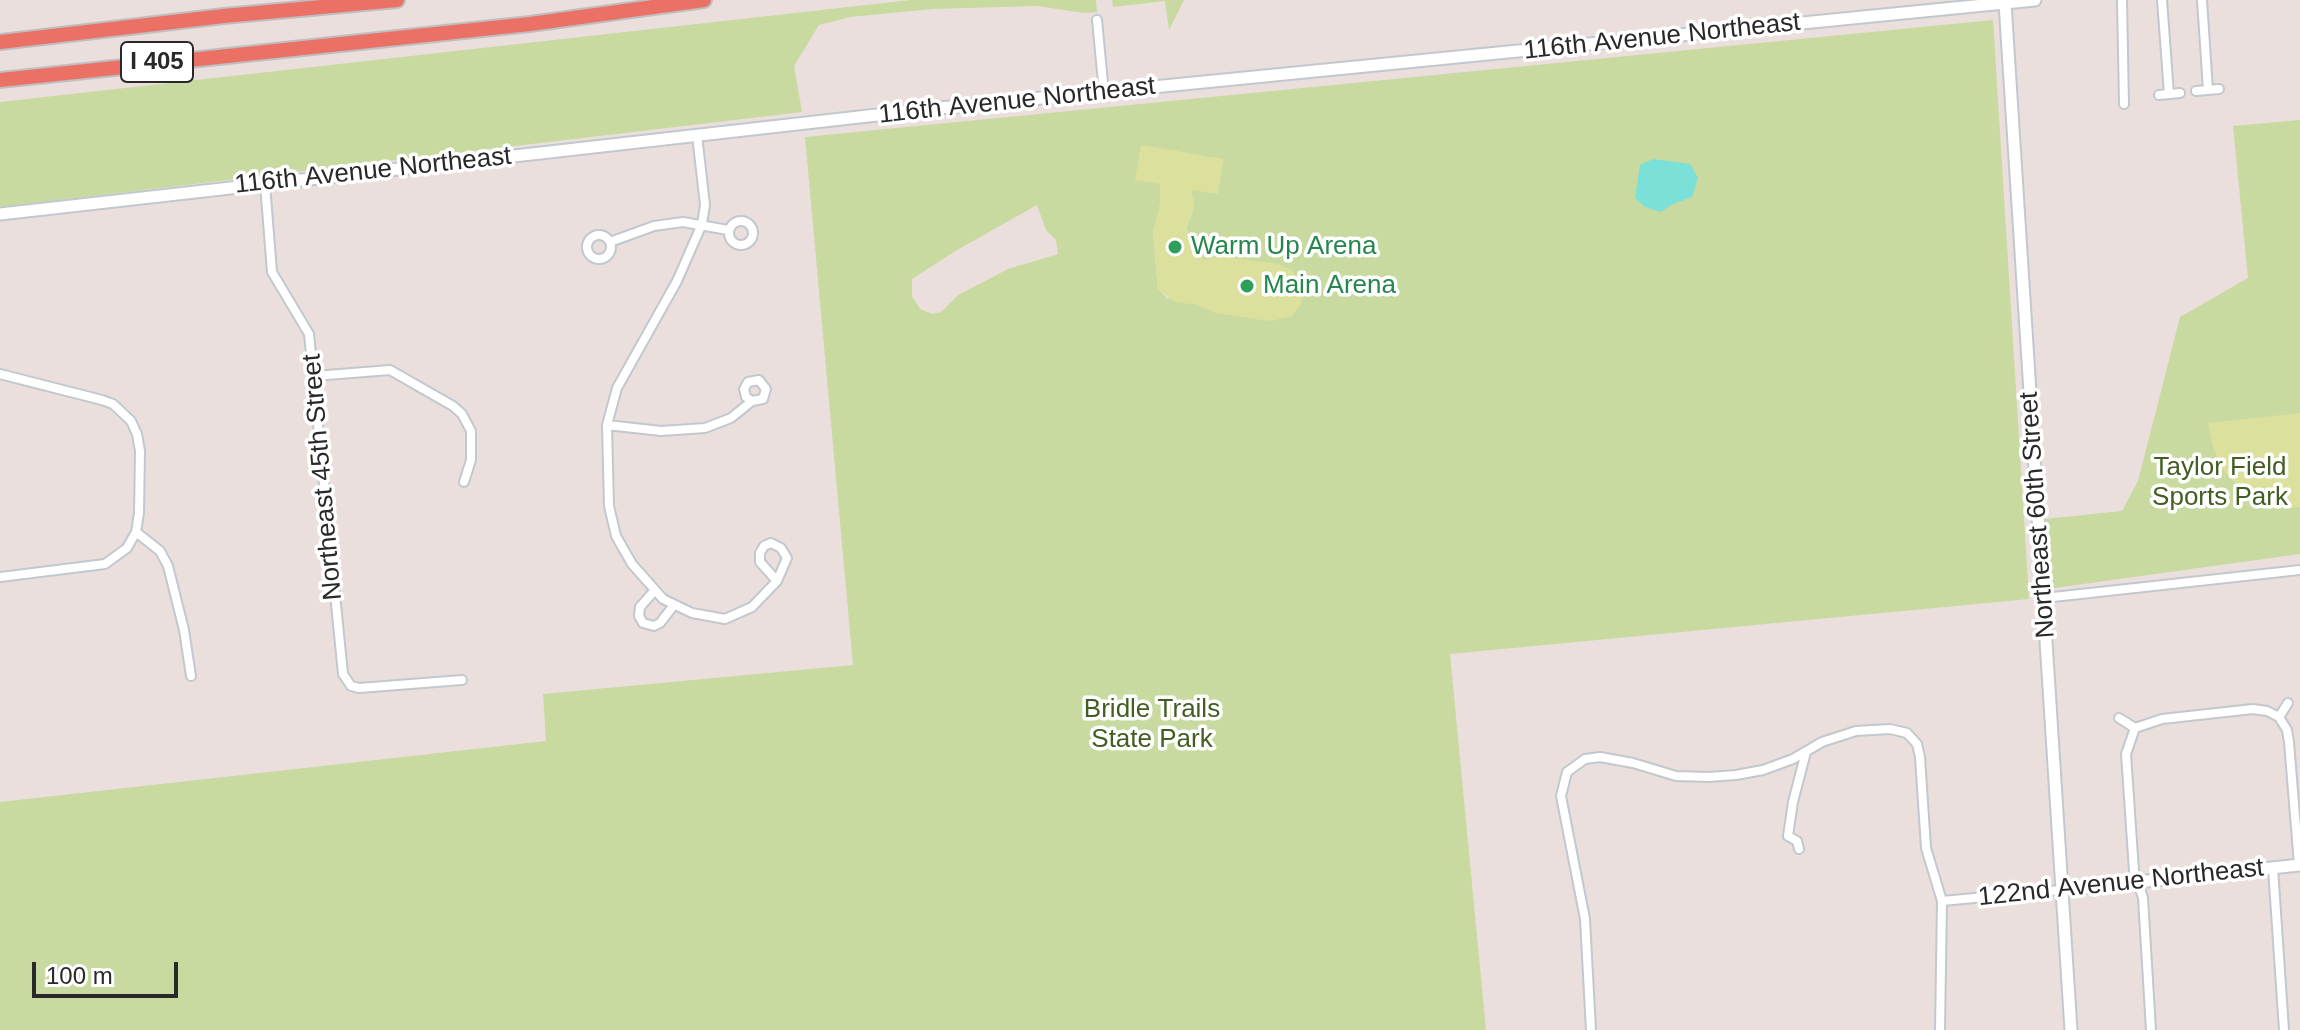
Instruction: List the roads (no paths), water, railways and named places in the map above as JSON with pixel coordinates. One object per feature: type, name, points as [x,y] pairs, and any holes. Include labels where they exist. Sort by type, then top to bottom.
[{"type":"highway","name":"I 405","points":[[0,42],[397,0]]},
{"type":"highway","name":"I 405","points":[[0,80],[530,24],[704,0]]},
{"type":"street","name":"116th Avenue Northeast","points":[[0,214],[697,135],[2035,0]]},
{"type":"street","points":[[2122,0],[2124,104]]},
{"type":"street","points":[[2162,0],[2164,94],[2180,93]]},
{"type":"street","points":[[2202,0],[2208,90]]},
{"type":"street","name":"Northeast 60th Street","points":[[2004,1],[2071,1030]]},
{"type":"street","points":[[1097,20],[1104,93]]},
{"type":"street","points":[[2196,91],[2219,89]]},
{"type":"street","points":[[697,135],[705,205],[702,224],[677,281],[617,388],[607,425],[609,506],[616,536],[632,564],[663,599],[674,605],[692,613],[725,619],[752,607],[777,581]]},
{"type":"street","name":"Northeast 45th Street","points":[[265,184],[272,272],[307,327],[341,665],[349,684],[359,688],[462,680]]},
{"type":"street","points":[[610,242],[654,226],[683,222],[728,230]]},
{"type":"street","points":[[314,376],[385,369],[453,406],[462,414],[471,431],[471,460],[464,482]]},
{"type":"street","points":[[0,374],[113,404],[131,421],[140,451],[139,513],[136,532],[127,548],[105,564],[0,577]]},
{"type":"street","points":[[607,425],[685,431],[705,428],[731,418],[752,401]]},
{"type":"street","points":[[136,532],[160,551],[168,566],[184,630],[191,676]]},
{"type":"street","points":[[2044,598],[2300,570]]},
{"type":"street","points":[[655,590],[640,607],[639,616],[643,623],[654,626],[660,623],[674,605]]},
{"type":"street","points":[[2279,717],[2288,703]]},
{"type":"street","points":[[2135,728],[2162,719],[2253,709],[2279,717],[2287,730],[2289,742],[2300,865]]},
{"type":"street","points":[[2119,718],[2135,728]]},
{"type":"street","points":[[2135,728],[2126,754],[2134,871],[2143,898],[2151,1030]]},
{"type":"street","points":[[1591,1030],[1585,919],[1561,796],[1567,772],[1585,759],[1600,757],[1676,776],[1708,777],[1763,770],[1822,742],[1856,731],[1890,729],[1907,733],[1917,744],[1920,757],[1926,848],[1942,901],[1940,1030]]},
{"type":"street","points":[[1799,849],[1797,841],[1788,836],[1806,752]]},
{"type":"street","name":"122nd Avenue Northeast","points":[[1942,901],[2300,865]]},
{"type":"street","points":[[2273,868],[2284,1030]]},
{"type":"water","points":[[1653,159],[1690,164],[1698,178],[1692,197],[1661,212],[1645,207],[1635,198],[1640,165]]},
{"type":"place","name":"Warm Up Arena","points":[[1175,247]]},
{"type":"place","name":"Main Arena","points":[[1247,286]]},
{"type":"park label","name":"Taylor Field Sports Park","points":[[2220,483]]},
{"type":"park label","name":"Bridle Trails State Park","points":[[1152,725]]}]
